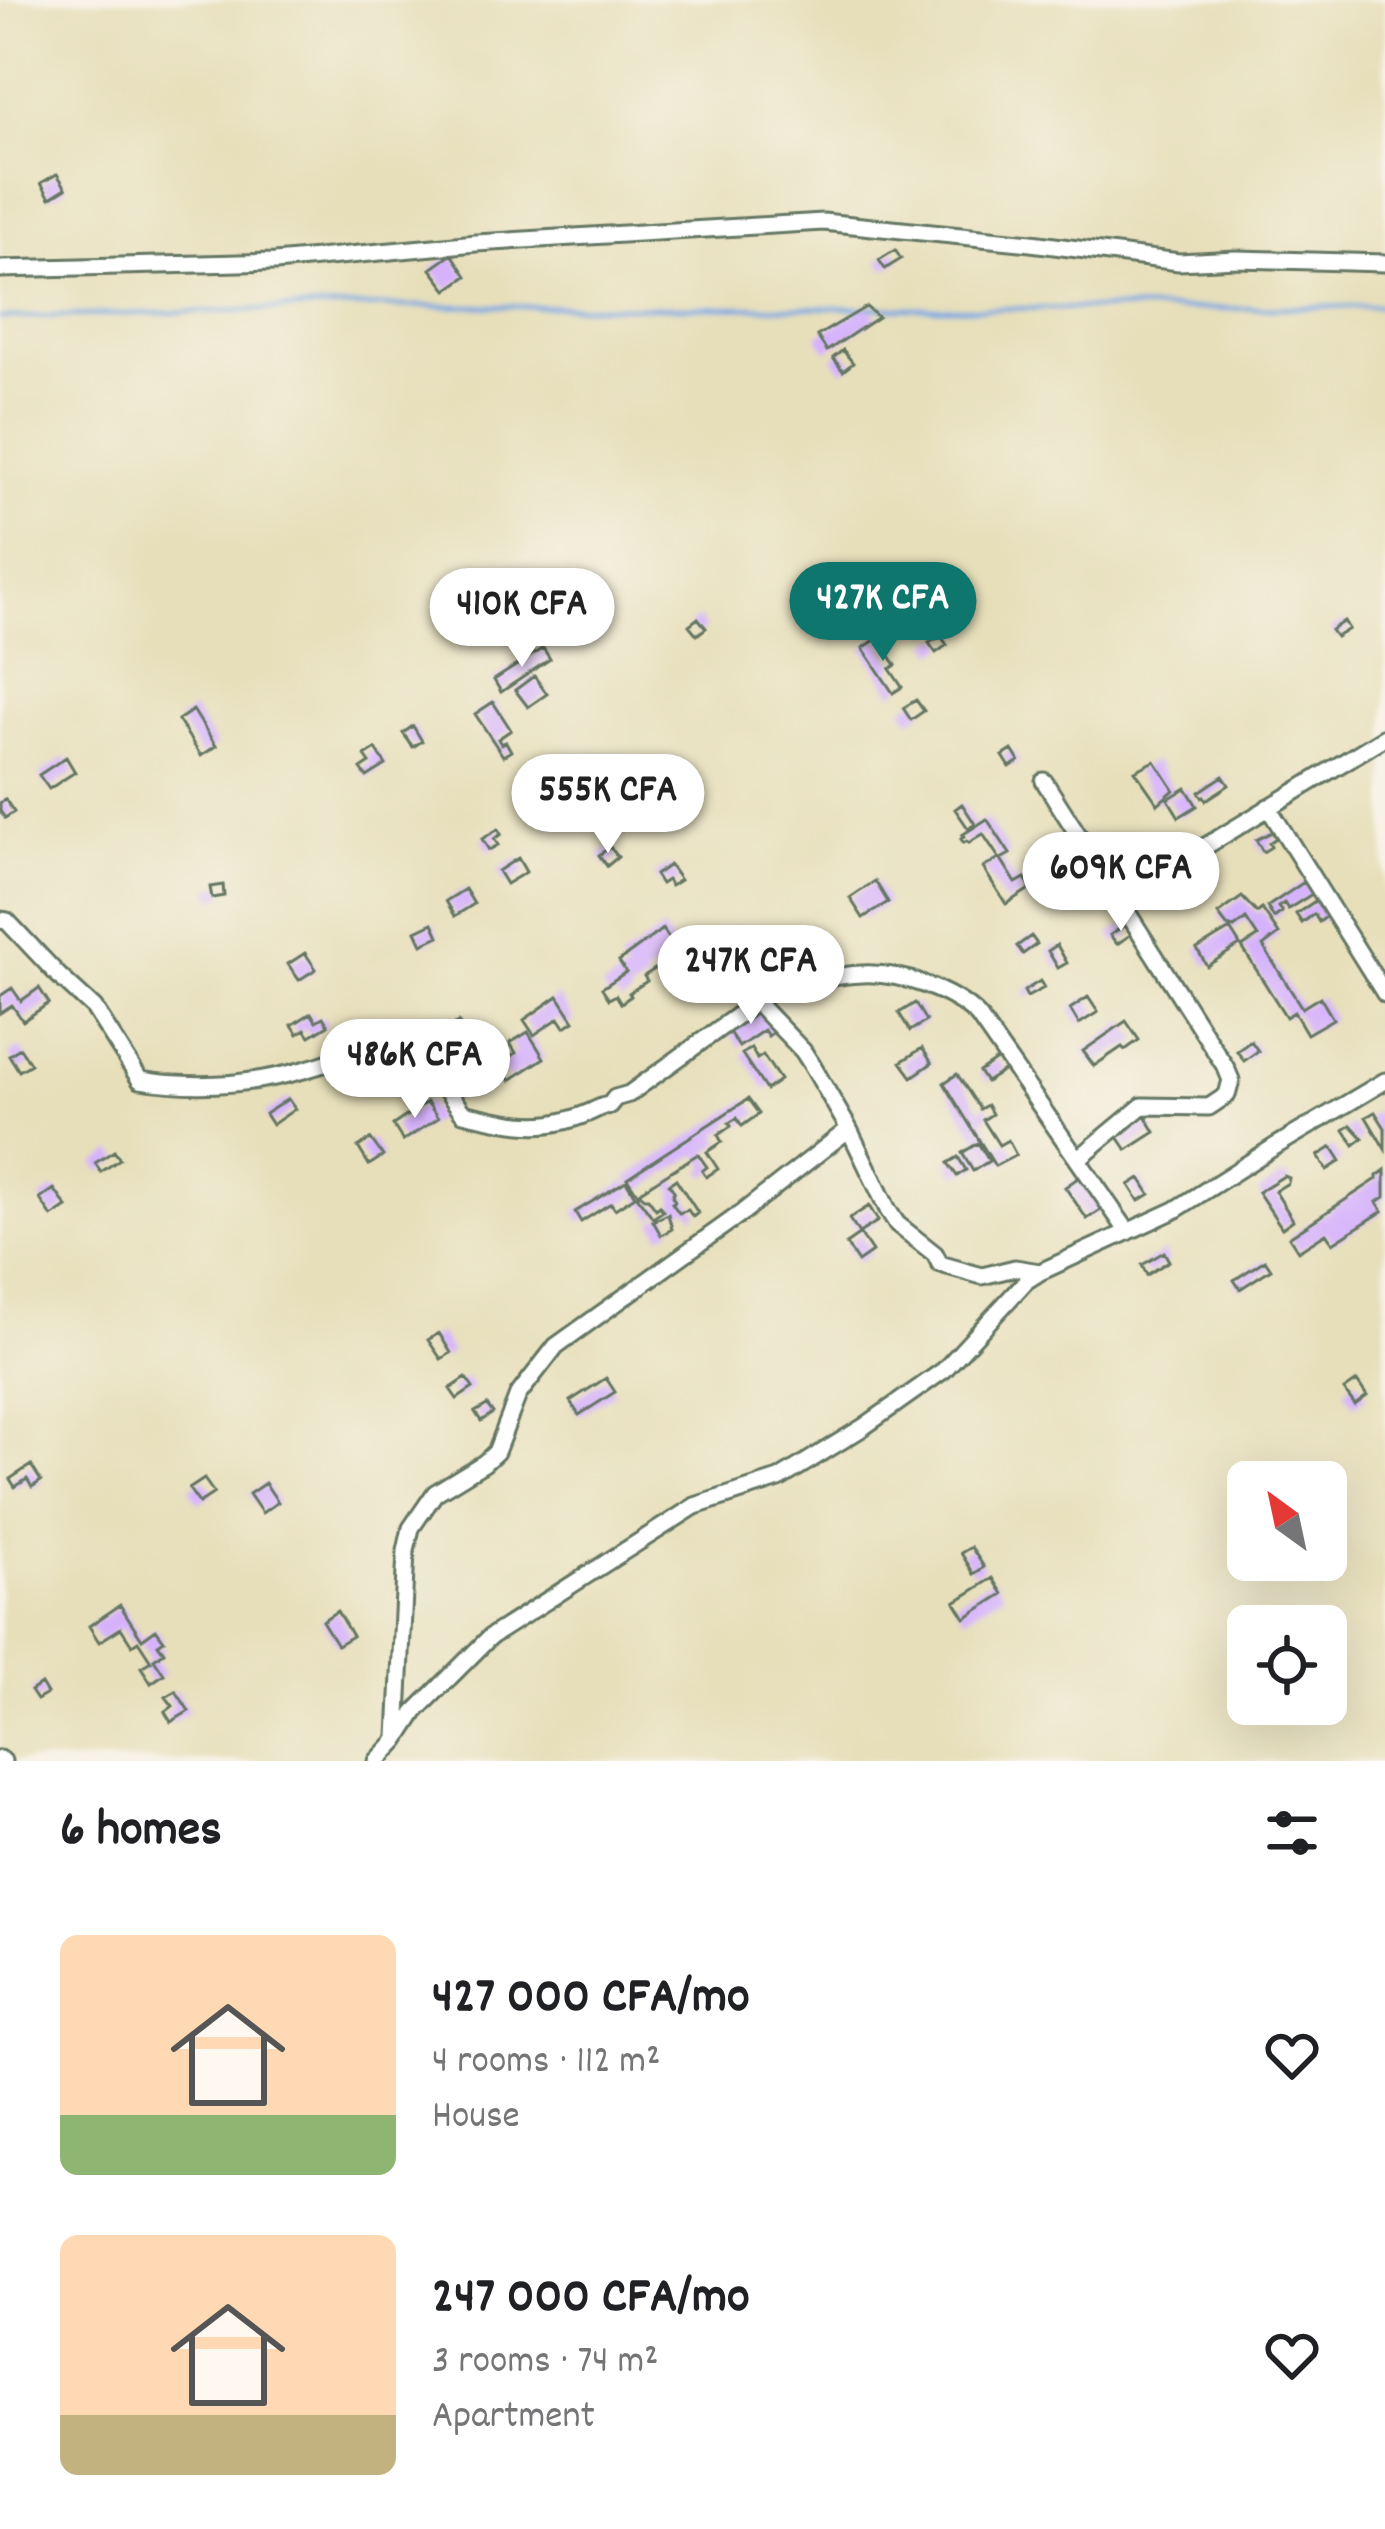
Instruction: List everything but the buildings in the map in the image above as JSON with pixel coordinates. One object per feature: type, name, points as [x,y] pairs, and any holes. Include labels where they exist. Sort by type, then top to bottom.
[{"type":"street","points":[[0,269],[275,262],[476,243],[823,222],[1179,262],[1385,262]]},
{"type":"street","points":[[1119,899],[1385,737]]},
{"type":"street","points":[[1044,781],[1231,1080],[1227,1095],[1209,1107],[1142,1106],[1078,1159]]},
{"type":"street","points":[[1268,807],[1385,994]]},
{"type":"street","points":[[0,920],[8,921],[94,1008],[140,1081],[229,1086],[335,1062],[404,1030],[463,1113],[518,1126],[559,1125],[609,1105],[614,1097],[628,1094],[754,1001],[785,984],[884,974],[953,996],[978,1016],[1128,1232]]},
{"type":"street","points":[[754,1001],[802,1051],[849,1129],[897,1224],[935,1254],[940,1264],[982,1276],[1015,1268],[1040,1272]]},
{"type":"street","points":[[377,1761],[416,1711],[490,1636],[695,1506],[778,1479],[862,1428],[944,1370],[1026,1281],[1040,1272],[1175,1210],[1385,1082]]},
{"type":"street","points":[[397,1740],[406,1551],[408,1536],[425,1504],[496,1452],[518,1395],[556,1346],[743,1212],[849,1129]]},
{"type":"waterway","points":[[0,318],[388,306],[1385,306]]}]
